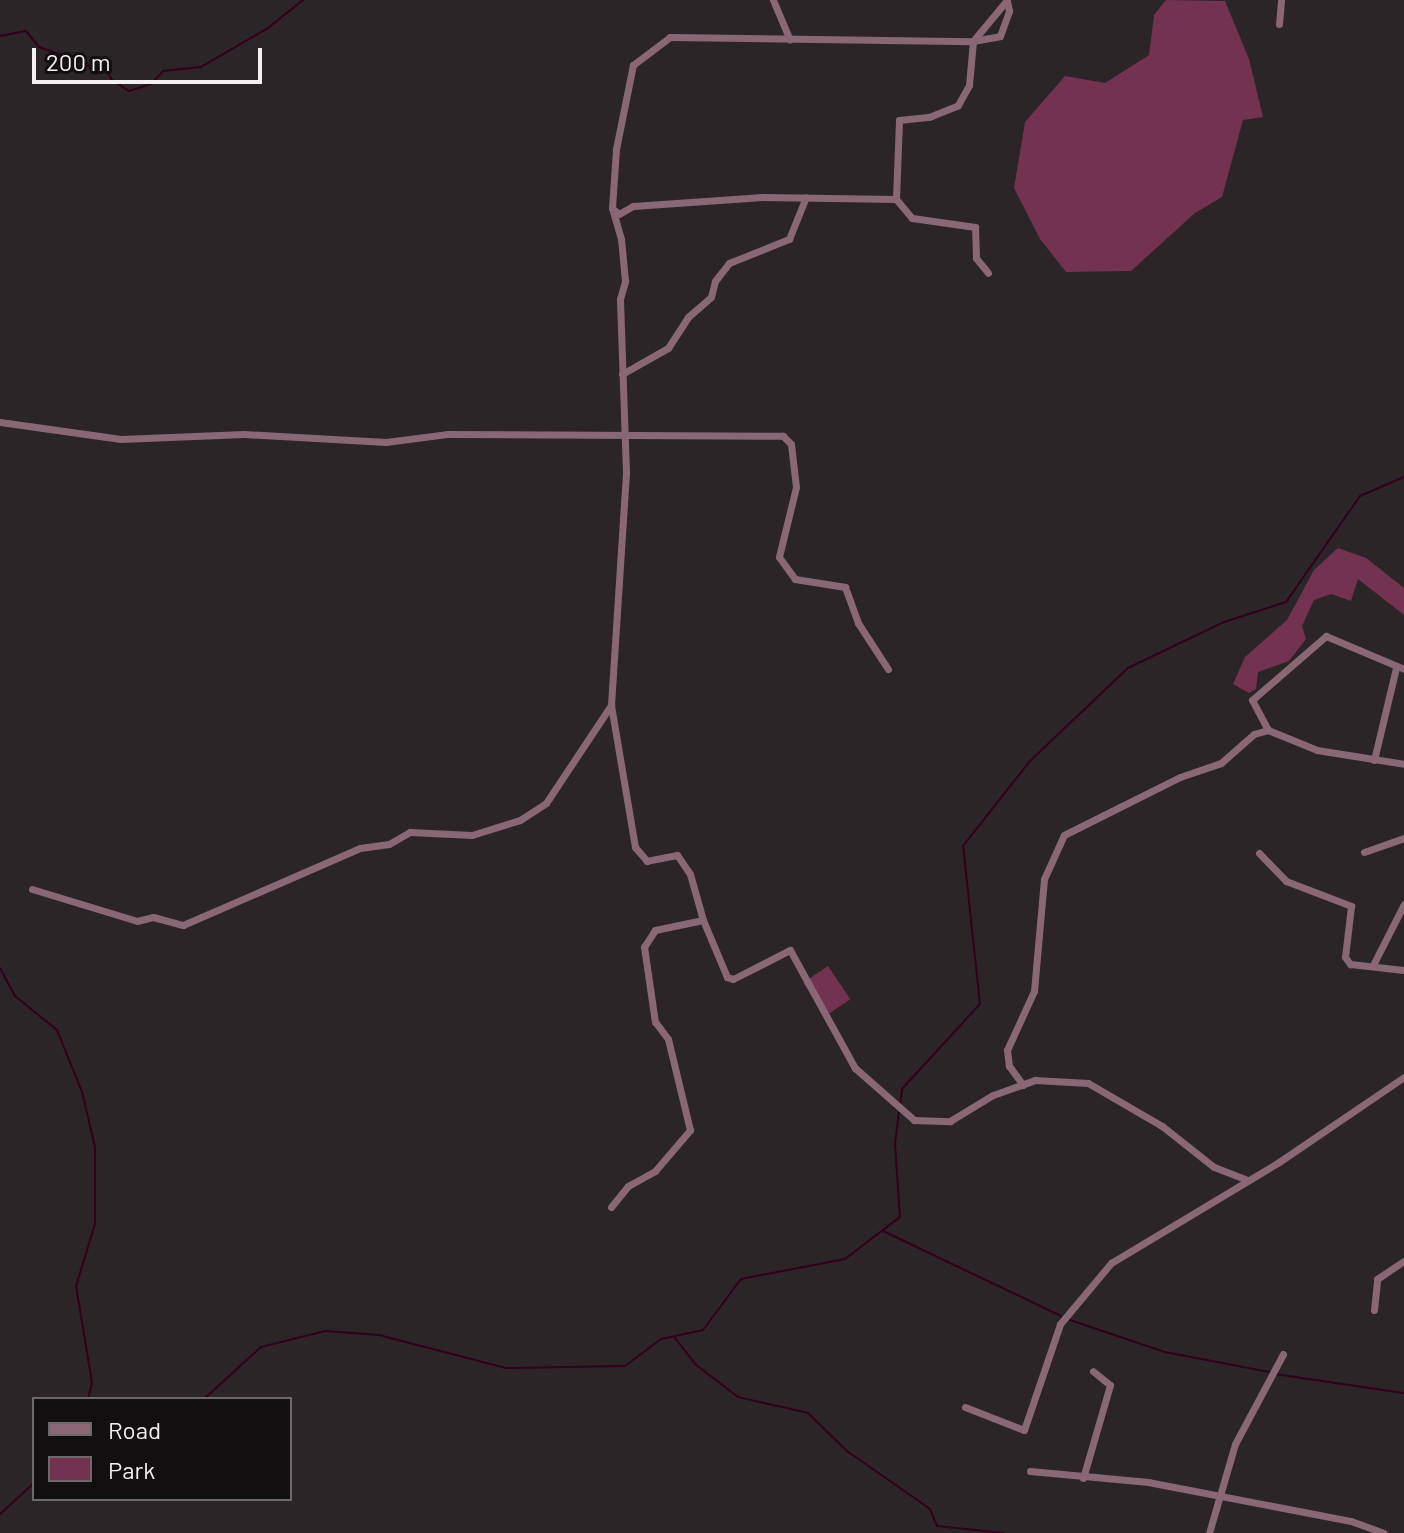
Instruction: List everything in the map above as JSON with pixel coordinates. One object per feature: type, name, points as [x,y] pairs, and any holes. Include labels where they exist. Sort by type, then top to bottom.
[{"type":"street","points":[[773,0],[790,40]]},
{"type":"street","points":[[988,273],[976,258],[975,227],[912,218],[896,199],[899,120],[929,117],[958,105],[969,85],[973,41],[1007,0]]},
{"type":"street","points":[[1007,0],[1009,11],[1000,36],[973,41],[670,37],[647,50],[633,65],[616,149],[612,208],[621,239],[625,281],[621,600],[611,705],[635,847],[647,861],[677,855],[694,885],[703,920],[727,977],[733,979],[790,950],[855,1068],[914,1120],[950,1121],[993,1095],[1023,1085],[1088,1083],[1162,1126],[1214,1167],[1248,1180]]},
{"type":"street","points":[[1279,24],[1281,0]]},
{"type":"street","points":[[612,208],[619,214],[633,206],[806,197],[896,199]]},
{"type":"street","points":[[622,374],[668,348],[688,317],[711,297],[715,281],[729,263],[789,239],[806,197]]},
{"type":"street","points":[[0,422],[121,439],[244,434],[386,442],[418,435],[771,434],[791,444],[796,487],[779,557],[795,579],[845,587],[858,623],[888,669]]},
{"type":"street","points":[[1268,730],[1252,700],[1326,636],[1400,669],[1374,760]]},
{"type":"street","points":[[32,889],[137,921],[153,917],[183,925],[360,848],[389,844],[410,832],[472,835],[520,820],[546,803],[611,705]]},
{"type":"street","points":[[1023,1085],[1009,1066],[1007,1050],[1034,991],[1044,879],[1064,835],[1180,777],[1221,763],[1254,734],[1268,730],[1317,750],[1404,764]]},
{"type":"street","points":[[1364,852],[1404,838]]},
{"type":"street","points":[[1259,853],[1286,881],[1351,906],[1345,957],[1361,968],[1374,963],[1404,970]]},
{"type":"street","points":[[1374,963],[1404,904]]},
{"type":"street","points":[[611,1207],[628,1186],[655,1171],[690,1130],[668,1039],[655,1022],[644,947],[655,930],[703,920]]},
{"type":"street","points":[[965,1407],[1024,1430],[1060,1324],[1066,1313],[1111,1263],[1248,1180],[1404,1077]]},
{"type":"street","points":[[1374,1310],[1377,1279],[1404,1261]]},
{"type":"street","points":[[1209,1533],[1246,1419],[1283,1354]]},
{"type":"street","points":[[1083,1478],[1110,1385],[1093,1371]]},
{"type":"street","points":[[1030,1471],[1083,1478],[1127,1478],[1221,1499],[1337,1518],[1384,1533]]},
{"type":"green space","points":[[1166,0],[1225,1],[1249,59],[1263,117],[1243,120],[1222,197],[1195,213],[1131,271],[1066,272],[1040,239],[1014,188],[1025,122],[1065,76],[1105,83],[1149,55],[1154,15]]},
{"type":"green space","points":[[1338,548],[1366,558],[1404,588],[1404,615],[1358,579],[1351,601],[1331,594],[1314,600],[1302,626],[1306,639],[1289,661],[1258,672],[1256,689],[1249,693],[1233,684],[1245,657],[1287,620],[1314,570]]},
{"type":"green space","points":[[828,966],[850,999],[825,1016],[803,983]]},
{"type":"waterway","points":[[0,36],[26,31],[39,47],[87,64],[96,74],[105,66],[111,79],[129,91],[151,84],[163,71],[201,67],[268,28],[303,0]]},
{"type":"waterway","points":[[900,1106],[902,1089],[980,1004],[963,846],[1030,761],[1128,668],[1224,622],[1286,602],[1360,496],[1404,477]]},
{"type":"waterway","points":[[0,968],[15,996],[57,1030],[82,1092],[95,1147],[95,1224],[76,1286],[92,1383],[88,1397]]},
{"type":"waterway","points":[[206,1397],[261,1347],[325,1331],[379,1335],[506,1368],[625,1366],[661,1339],[703,1330],[741,1279],[845,1259],[900,1217],[895,1144],[899,1112]]},
{"type":"waterway","points":[[883,1231],[1061,1316]]},
{"type":"waterway","points":[[1067,1319],[1165,1352],[1269,1372]]},
{"type":"waterway","points":[[675,1338],[695,1364],[738,1397],[808,1413],[847,1451],[930,1509],[937,1526],[1004,1533]]},
{"type":"waterway","points":[[1275,1374],[1404,1393]]},
{"type":"waterway","points":[[0,1514],[32,1485]]}]
